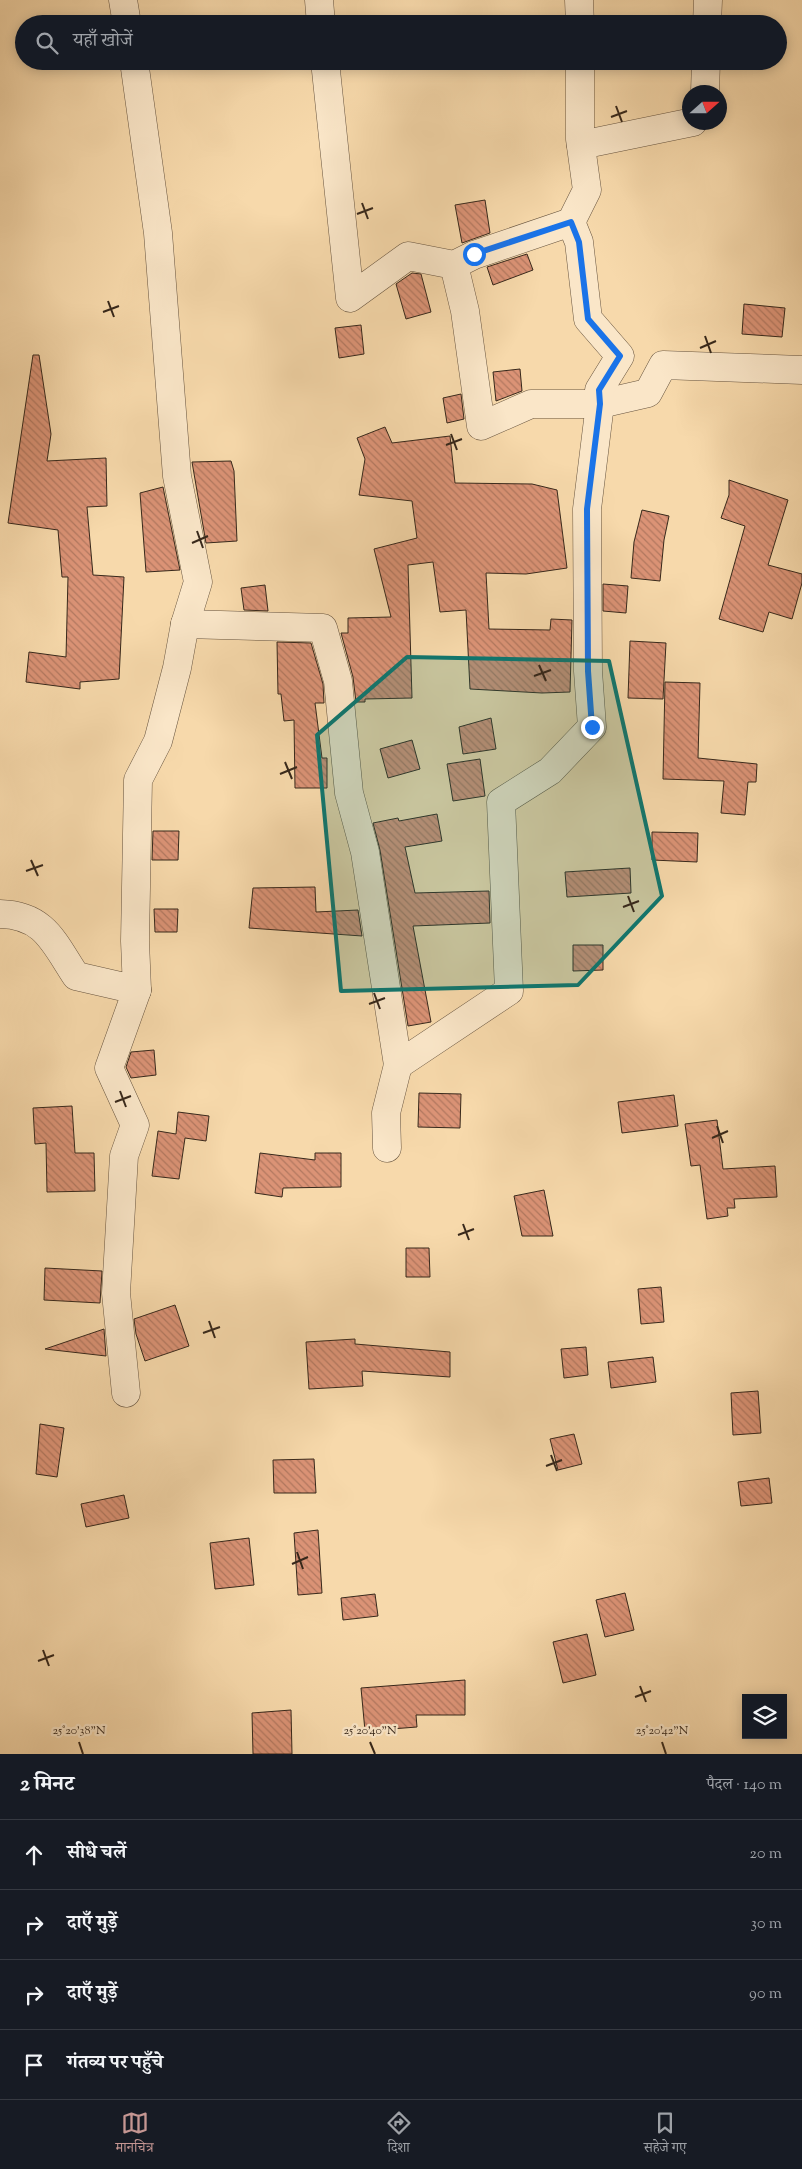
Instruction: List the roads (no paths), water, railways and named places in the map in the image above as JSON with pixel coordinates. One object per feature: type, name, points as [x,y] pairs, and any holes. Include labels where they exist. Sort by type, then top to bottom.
[{"type":"street","points":[[123,0],[126,15]]},
{"type":"street","points":[[319,0],[320,15]]},
{"type":"street","points":[[579,0],[580,15]]},
{"type":"street","points":[[707,15],[708,0]]},
{"type":"street","points":[[126,1394],[116,1293],[124,1156],[134,1125],[110,1068],[137,990],[135,940],[138,780],[158,740],[177,668],[185,624],[198,582],[177,476],[158,233],[135,70]]},
{"type":"street","points":[[326,70],[350,298],[408,256],[454,264],[474,254],[571,222],[586,190],[581,145],[580,70]]},
{"type":"street","points":[[705,85],[706,70]]},
{"type":"street","points":[[581,145],[682,124]]},
{"type":"street","points":[[398,1065],[508,991],[501,802],[550,771],[592,727],[588,671],[587,509],[600,404],[599,390],[620,356],[588,319],[579,242],[571,222]]},
{"type":"street","points":[[454,264],[465,311],[481,426],[531,404],[600,404],[648,393],[663,365],[802,370]]},
{"type":"street","points":[[185,624],[323,628],[338,680],[349,793],[365,852],[398,1065],[386,1112],[387,1148]]},
{"type":"street","points":[[0,914],[18,914],[45,929],[76,976],[137,990]]}]
